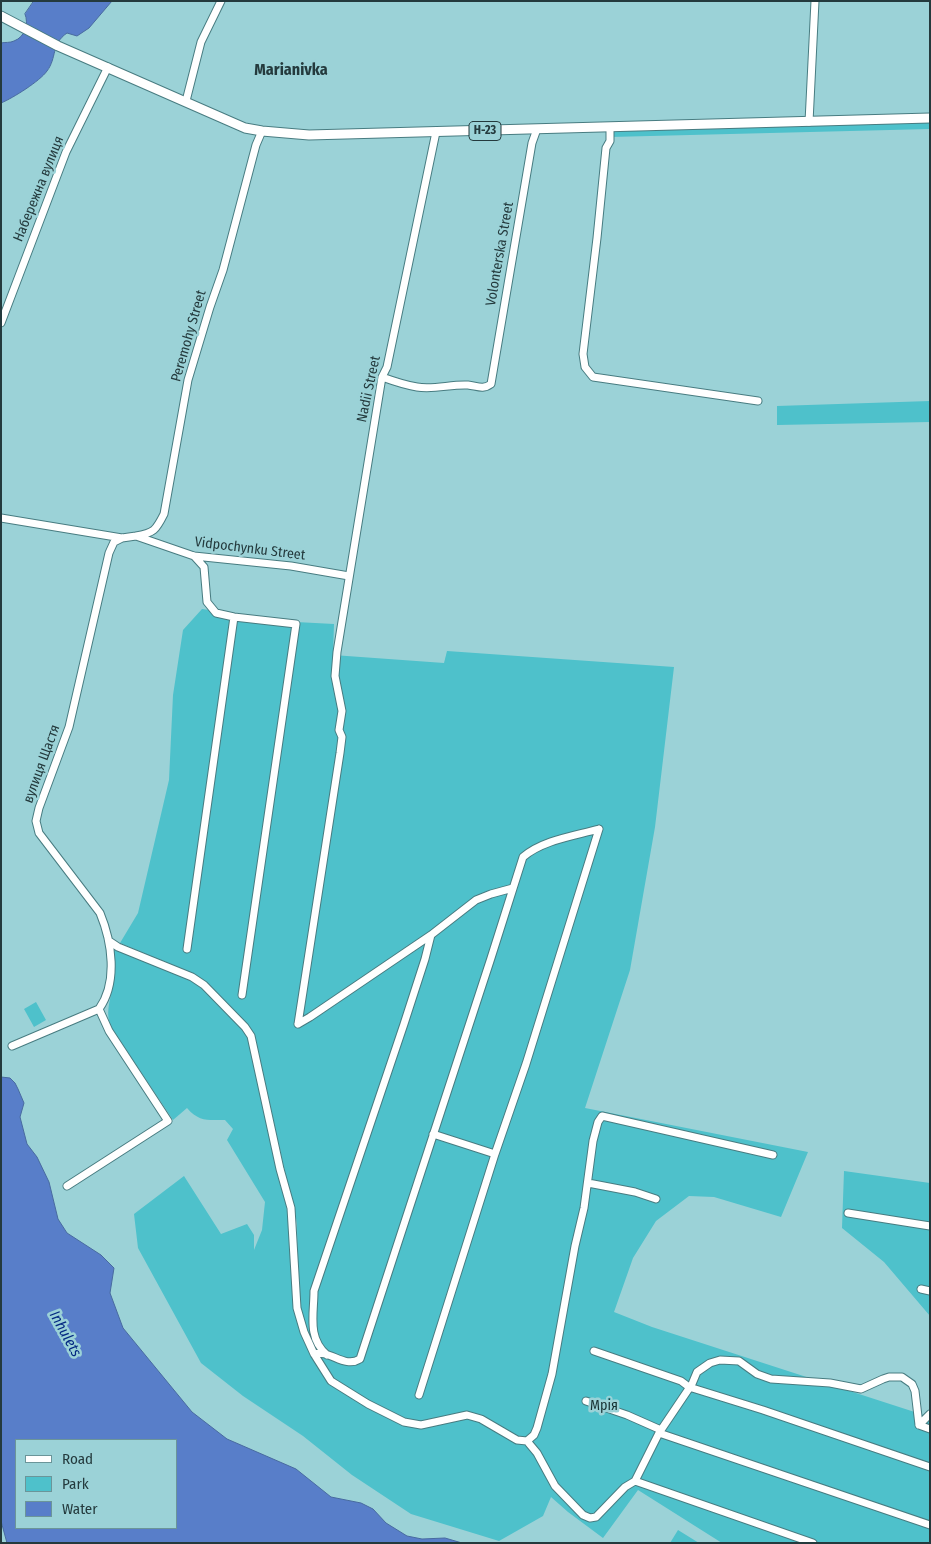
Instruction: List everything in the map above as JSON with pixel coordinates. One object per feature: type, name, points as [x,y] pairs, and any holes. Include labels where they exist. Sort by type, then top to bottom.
[{"type":"main road","name":"Н-23","points":[[1,16],[58,46],[245,128],[262,131],[309,135],[930,118]]},
{"type":"street","points":[[186,101],[201,42],[221,1]]},
{"type":"street","points":[[809,122],[815,1]]},
{"type":"street","name":"Набережна вулиця","points":[[1,323],[66,152],[108,67]]},
{"type":"street","points":[[610,127],[610,140],[606,148],[583,354],[585,367],[593,377],[758,401]]},
{"type":"street","name":"Volonterska Street","points":[[382,378],[425,388],[458,385],[482,388],[490,384],[532,143],[537,130]]},
{"type":"street","name":"Peremohy Street","points":[[136,536],[151,533],[158,526],[164,514],[188,380],[223,270],[256,145],[262,131]]},
{"type":"street","name":"Nadii Street","points":[[431,935],[298,1024],[342,737],[339,730],[342,711],[335,676],[337,652],[382,378],[387,367],[436,132]]},
{"type":"street","name":"Vidpochynku Street","points":[[1,518],[122,538],[136,536],[194,556],[291,566],[349,576]]},
{"type":"street","name":"вулиця Щастя","points":[[99,1009],[106,999],[111,972],[109,941],[100,913],[39,833],[36,821],[38,808],[69,727],[109,553],[114,542],[122,538]]},
{"type":"street","points":[[194,556],[204,567],[207,602],[216,613],[234,617],[296,624],[242,995]]},
{"type":"street","points":[[187,949],[234,617]]},
{"type":"street","points":[[314,1354],[327,1355],[347,1363],[360,1359],[522,858],[531,850],[564,838],[600,829],[419,1395]]},
{"type":"street","points":[[327,1355],[320,1349],[312,1327],[314,1291],[404,1024],[431,935],[476,900],[513,888]]},
{"type":"street","points":[[109,941],[198,981],[238,1020],[251,1036],[280,1169],[291,1208],[297,1308],[304,1332],[314,1354],[331,1381],[368,1404],[404,1422],[421,1425],[467,1415],[481,1419],[517,1440],[526,1441],[537,1453],[555,1486],[583,1515],[590,1518],[596,1517],[626,1487],[635,1482],[660,1432],[692,1384],[699,1369],[720,1360],[739,1361],[758,1374],[771,1379],[830,1383],[861,1390],[882,1379],[902,1377],[912,1384],[915,1391],[919,1425]]},
{"type":"street","points":[[12,1046],[99,1009],[109,1032],[168,1121],[67,1186]]},
{"type":"street","points":[[526,1441],[534,1435],[538,1428],[552,1374],[588,1184],[593,1141],[598,1122],[602,1116],[773,1155]]},
{"type":"street","points":[[433,1134],[495,1154]]},
{"type":"street","points":[[588,1184],[635,1192],[656,1199]]},
{"type":"street","points":[[848,1213],[930,1226]]},
{"type":"street","points":[[921,1289],[930,1291]]},
{"type":"street","points":[[594,1351],[681,1381],[689,1387],[930,1467]]},
{"type":"street","points":[[586,1401],[627,1415],[660,1432],[930,1525]]},
{"type":"street","points":[[919,1425],[930,1414]]},
{"type":"street","points":[[919,1425],[930,1429]]},
{"type":"street","points":[[635,1482],[813,1543]]},
{"type":"green space","points":[[930,119],[930,129],[610,137],[612,129]]},
{"type":"green space","points":[[930,401],[930,422],[777,425],[777,406]]},
{"type":"green space","name":"Мрія","points":[[202,609],[296,622],[334,624],[333,655],[444,663],[447,651],[674,667],[655,827],[630,970],[585,1108],[808,1152],[781,1217],[714,1197],[689,1196],[656,1221],[633,1258],[614,1312],[652,1327],[930,1417],[930,1543],[722,1543],[638,1490],[603,1538],[551,1497],[543,1516],[499,1541],[411,1514],[352,1475],[303,1436],[243,1396],[201,1363],[138,1248],[134,1214],[184,1176],[221,1234],[247,1224],[254,1235],[254,1250],[262,1230],[265,1202],[227,1140],[233,1129],[225,1120],[200,1118],[191,1113],[187,1108],[173,1120],[112,1029],[108,1012],[113,983],[112,947],[190,980],[221,1005],[248,1036],[285,1198],[289,1224],[293,1296],[298,1297],[297,1224],[253,1034],[193,974],[120,943],[138,913],[169,780],[173,695],[183,630]]},
{"type":"green space","points":[[36,1002],[46,1020],[34,1027],[24,1009]]},
{"type":"green space","points":[[844,1171],[930,1183],[930,1316],[884,1262],[842,1228]]},
{"type":"green space","points":[[678,1530],[699,1543],[670,1543]]},
{"type":"water","points":[[34,1],[112,1],[89,28],[77,36],[67,33],[62,37],[56,46],[50,66],[39,80],[1,103],[1,43],[12,42],[21,36],[26,26],[25,14]]},
{"type":"water","name":"Inhulets","points":[[1,1077],[10,1078],[15,1083],[24,1103],[20,1117],[27,1144],[37,1157],[49,1182],[58,1219],[67,1233],[101,1255],[114,1268],[110,1293],[123,1328],[192,1412],[227,1439],[296,1469],[331,1497],[361,1503],[373,1509],[386,1523],[407,1536],[422,1539],[445,1538],[462,1543],[7,1543],[1,1521]]},
{"type":"district","name":"Marianivka","points":[[291,71]]}]
